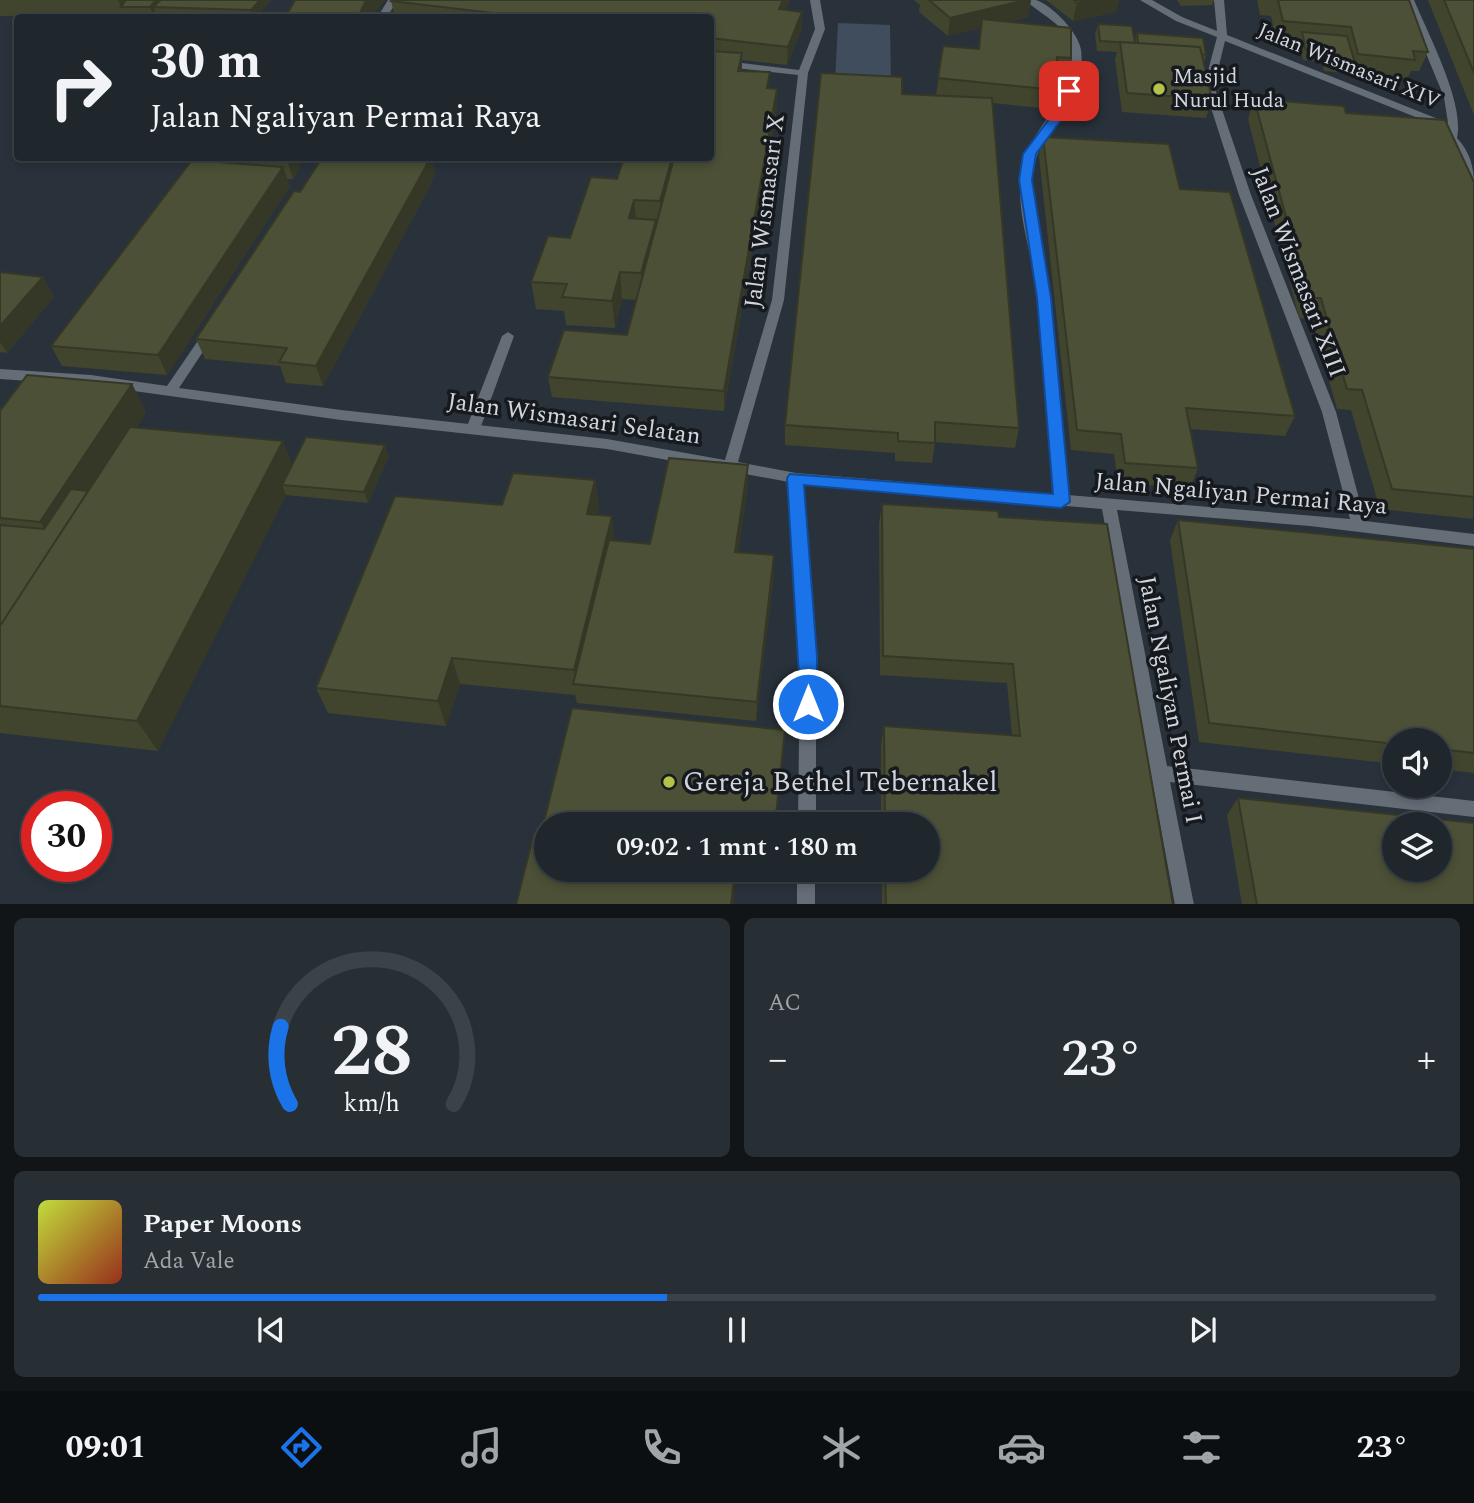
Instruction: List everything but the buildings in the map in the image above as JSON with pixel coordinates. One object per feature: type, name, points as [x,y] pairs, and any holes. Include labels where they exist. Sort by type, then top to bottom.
[{"type":"street","name":"Jalan Wismasari X","points":[[730,466],[778,300],[803,73],[820,29],[815,0]]},
{"type":"street","points":[[1030,0],[1069,30],[1077,51],[1075,74],[1064,108],[1030,154],[1026,180],[1044,298],[1061,502]]},
{"type":"street","name":"Jalan Wismasari XIV","points":[[1145,0],[1179,19],[1453,133]]},
{"type":"street","name":"Jalan Wismasari XIII","points":[[1219,0],[1222,35],[1209,86],[1250,207],[1329,412],[1359,526]]},
{"type":"street","points":[[1409,0],[1449,97],[1453,133],[1474,181]]},
{"type":"street","points":[[714,62],[803,73]]},
{"type":"street","points":[[170,391],[216,324]]},
{"type":"street","points":[[473,429],[509,336]]},
{"type":"street","name":"Jalan Wismasari Selatan","points":[[0,374],[92,380],[607,444],[796,478]]},
{"type":"street","points":[[796,478],[808,656],[807,812]]},
{"type":"street","name":"Jalan Ngaliyan Permai Raya","points":[[796,478],[1359,526],[1474,540]]},
{"type":"street","name":"Jalan Ngaliyan Permai I","points":[[1108,505],[1185,904]]},
{"type":"street","points":[[1159,773],[1474,809]]},
{"type":"street","points":[[806,882],[806,904]]},
{"type":"shaded area","points":[[838,23],[890,25],[891,85],[835,83]]},
{"type":"place","name":"Masjid Nurul Huda","points":[[1159,89]]},
{"type":"place","name":"Gereja Bethel Tebernakel","points":[[669,782]]},
{"type":"route","points":[[808,704],[808,656],[796,478],[1061,502],[1044,298],[1026,180],[1030,154],[1064,108],[1069,91]]}]
